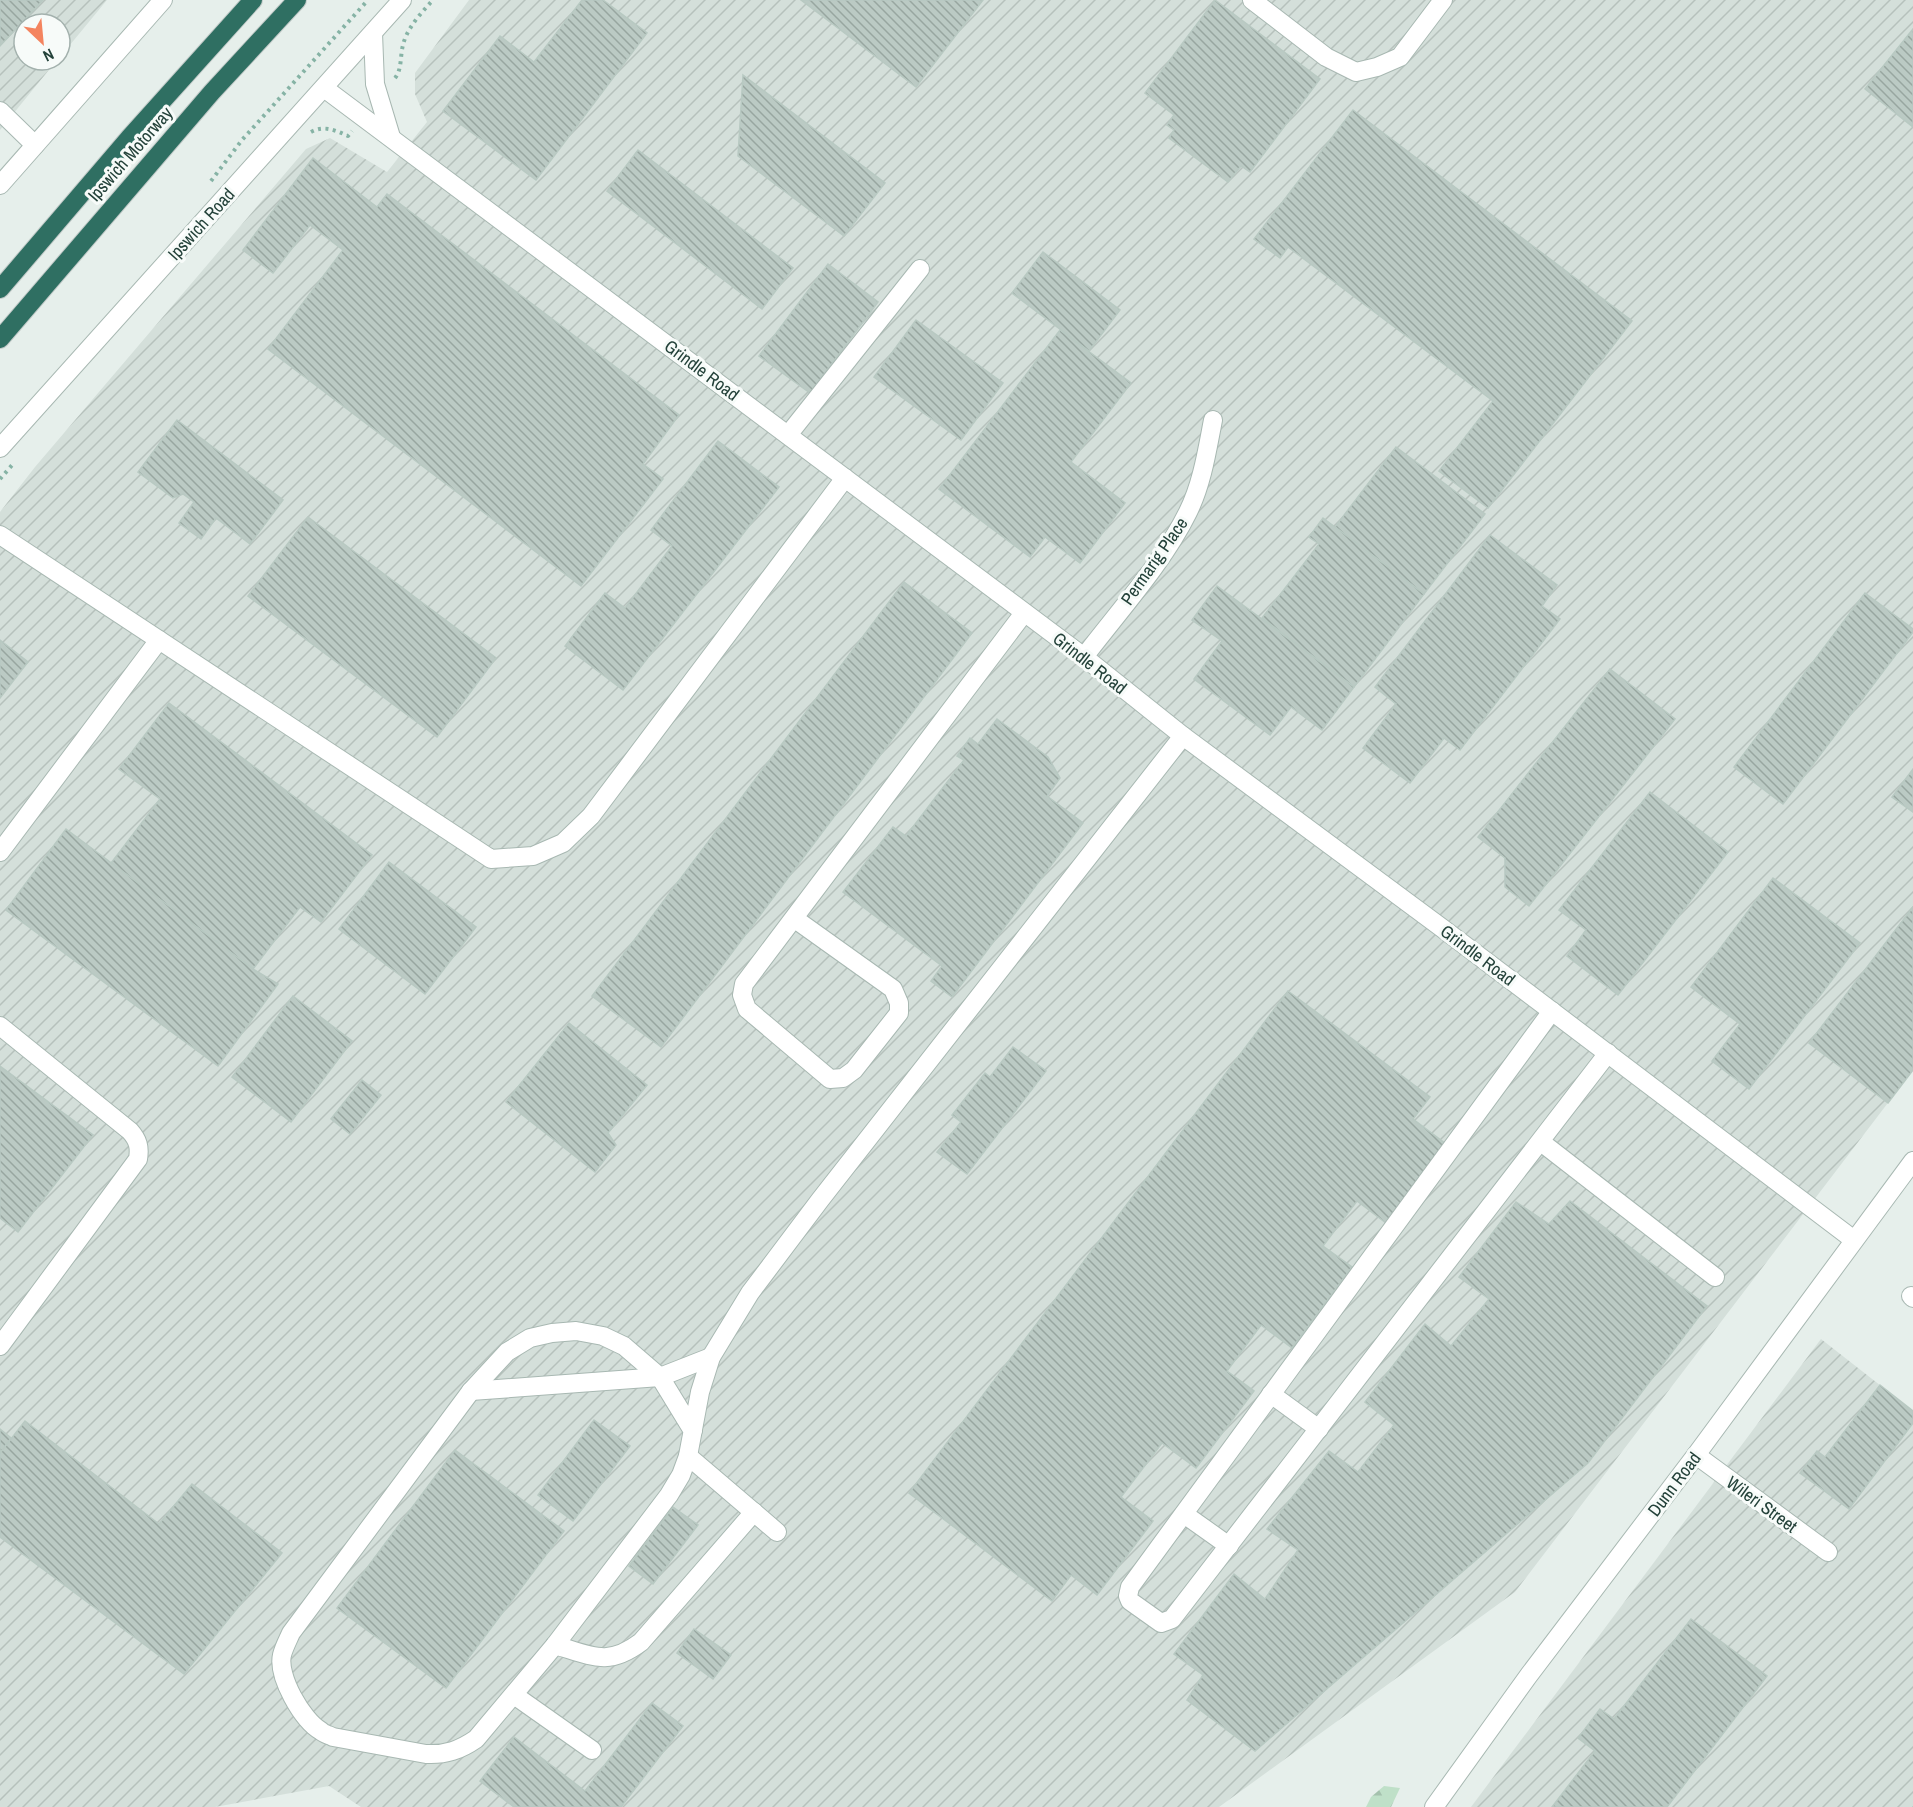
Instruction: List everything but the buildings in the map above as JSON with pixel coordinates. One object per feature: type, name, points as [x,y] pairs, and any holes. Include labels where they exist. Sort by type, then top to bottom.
[{"type":"highway","name":"Ipswich Motorway","points":[[0,289],[121,147],[253,0]]},
{"type":"highway","name":"Ipswich Motorway","points":[[0,339],[197,109],[297,0]]},
{"type":"street","points":[[0,184],[163,0]]},
{"type":"street","name":"Ipswich Road","points":[[0,448],[402,0]]},
{"type":"street","points":[[1252,0],[1326,57],[1356,72],[1377,67],[1400,57],[1443,0]]},
{"type":"street","points":[[373,33],[375,84],[391,137]]},
{"type":"street","name":"Grindle Road","points":[[324,88],[1084,657],[1183,736],[1854,1240]]},
{"type":"street","points":[[0,111],[35,145]]},
{"type":"street","points":[[788,435],[920,269]]},
{"type":"street","name":"Permarig Place","points":[[1084,657],[1167,549],[1189,512],[1201,477],[1213,420]]},
{"type":"street","points":[[0,535],[491,859],[533,856],[563,843],[591,816],[845,478]]},
{"type":"street","points":[[795,919],[893,989],[899,1003],[899,1013],[854,1070],[843,1078],[830,1079],[747,1009],[742,994],[744,984],[1024,613]]},
{"type":"street","points":[[0,852],[159,640]]},
{"type":"street","points":[[693,1431],[660,1377],[624,1346],[603,1336],[576,1331],[552,1333],[530,1338],[507,1352],[471,1391],[291,1633],[282,1656],[283,1672],[288,1688],[307,1720],[320,1731],[333,1737],[426,1754],[441,1755],[461,1749],[476,1739],[555,1645],[669,1495],[681,1475],[688,1456],[693,1431],[700,1392],[711,1357],[750,1293],[820,1200],[1183,736]]},
{"type":"street","points":[[1552,1011],[1130,1587],[1128,1596],[1130,1601],[1161,1623],[1167,1622],[1176,1614],[1608,1053]]},
{"type":"street","points":[[0,1026],[130,1131],[137,1139],[140,1149],[138,1159],[0,1346]]},
{"type":"street","points":[[1541,1142],[1715,1277]]},
{"type":"street","name":"Dunn Road","points":[[1434,1807],[1529,1675],[1696,1455],[1913,1161]]},
{"type":"street","points":[[471,1391],[660,1377],[711,1357]]},
{"type":"street","points":[[1271,1394],[1319,1429]]},
{"type":"street","name":"Wileri Street","points":[[1696,1455],[1828,1552]]},
{"type":"street","points":[[688,1456],[777,1532]]},
{"type":"street","points":[[555,1645],[596,1657],[612,1657],[626,1653],[641,1641],[754,1512]]},
{"type":"street","points":[[1184,1514],[1229,1546]]},
{"type":"street","points":[[514,1695],[592,1750]]},
{"type":"path","points":[[393,80],[399,74],[403,43],[410,28],[433,0]]},
{"type":"shaded area","points":[[0,0],[107,0],[72,42],[72,12],[12,12],[12,72],[47,72],[0,130]]},
{"type":"shaded area","points":[[469,0],[1913,0],[1913,1070],[1515,1592],[1219,1807],[361,1807],[329,1786],[215,1807],[0,1807],[0,512],[35,467],[306,149],[330,138],[387,172],[427,122],[415,94],[415,73]]},
{"type":"shaded area","points":[[1821,1339],[1913,1411],[1913,1807],[1471,1807]]},
{"type":"green space","points":[[1384,1786],[1400,1788],[1391,1807],[1366,1807],[1371,1797]]}]
